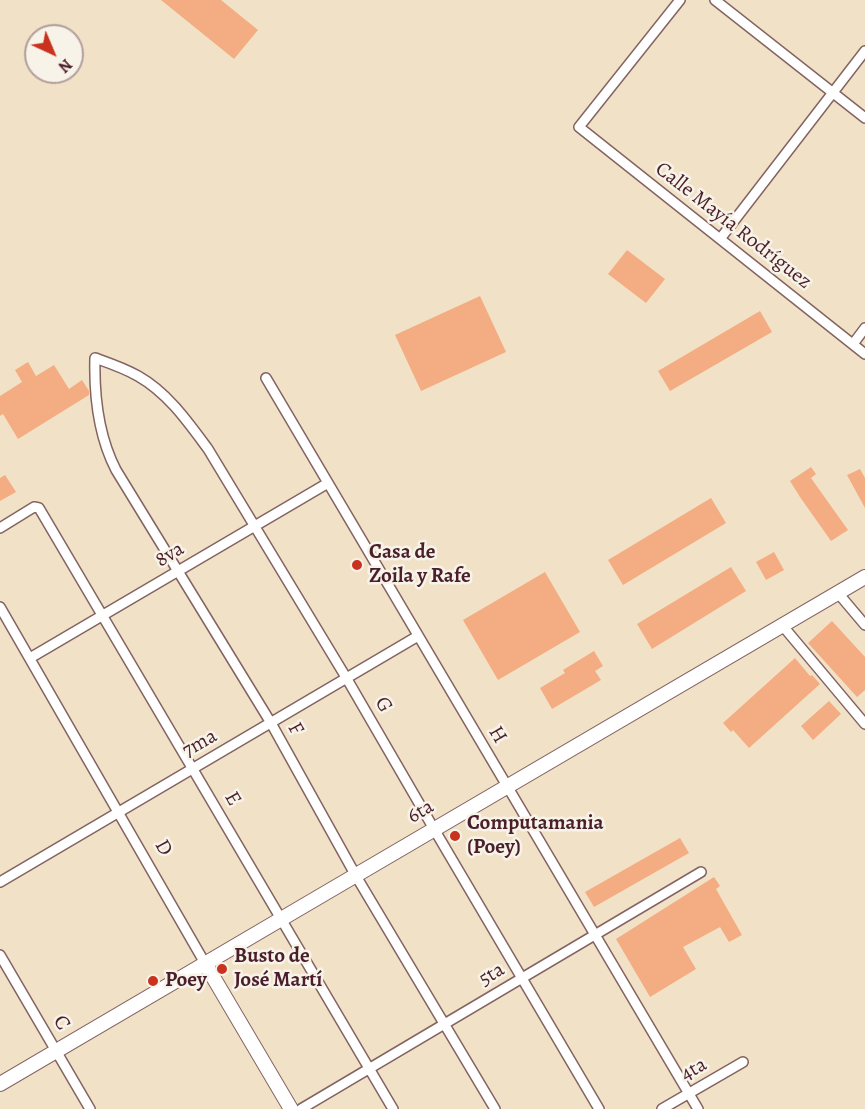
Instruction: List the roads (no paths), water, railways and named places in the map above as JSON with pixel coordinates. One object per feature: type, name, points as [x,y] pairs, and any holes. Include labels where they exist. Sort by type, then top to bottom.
[{"type":"main road","name":"6ta","points":[[0,1084],[865,578]]},
{"type":"main road","name":"D","points":[[206,965],[291,1109]]},
{"type":"street","name":"Calle Mayía Rodríguez","points":[[680,0],[579,127],[865,354]]},
{"type":"street","points":[[715,0],[865,118]]},
{"type":"street","points":[[720,239],[865,51]]},
{"type":"street","points":[[853,344],[865,328]]},
{"type":"street","name":"G","points":[[94,358],[138,376],[176,407],[208,450],[600,1109]]},
{"type":"street","name":"F","points":[[94,358],[96,395],[103,435],[116,470],[271,723],[356,876],[495,1109]]},
{"type":"street","name":"H","points":[[266,378],[698,1109]]},
{"type":"street","name":"8va","points":[[30,658],[328,483]]},
{"type":"street","name":"E","points":[[0,528],[34,507],[39,508],[393,1109]]},
{"type":"street","points":[[838,593],[865,625]]},
{"type":"street","name":"D","points":[[0,606],[206,965]]},
{"type":"street","points":[[782,625],[865,724]]},
{"type":"street","name":"7ma","points":[[0,882],[418,636]]},
{"type":"street","name":"5ta","points":[[301,1109],[701,872]]},
{"type":"street","name":"C","points":[[0,955],[90,1109]]},
{"type":"street","name":"4ta","points":[[662,1109],[743,1062]]},
{"type":"place","name":"Casa de Zoila y Rafe","points":[[357,565]]},
{"type":"place","name":"Computamania (Poey)","points":[[455,836]]},
{"type":"place","name":"Busto de José Martí","points":[[222,969]]},
{"type":"place","name":"Poey","points":[[153,981]]}]
